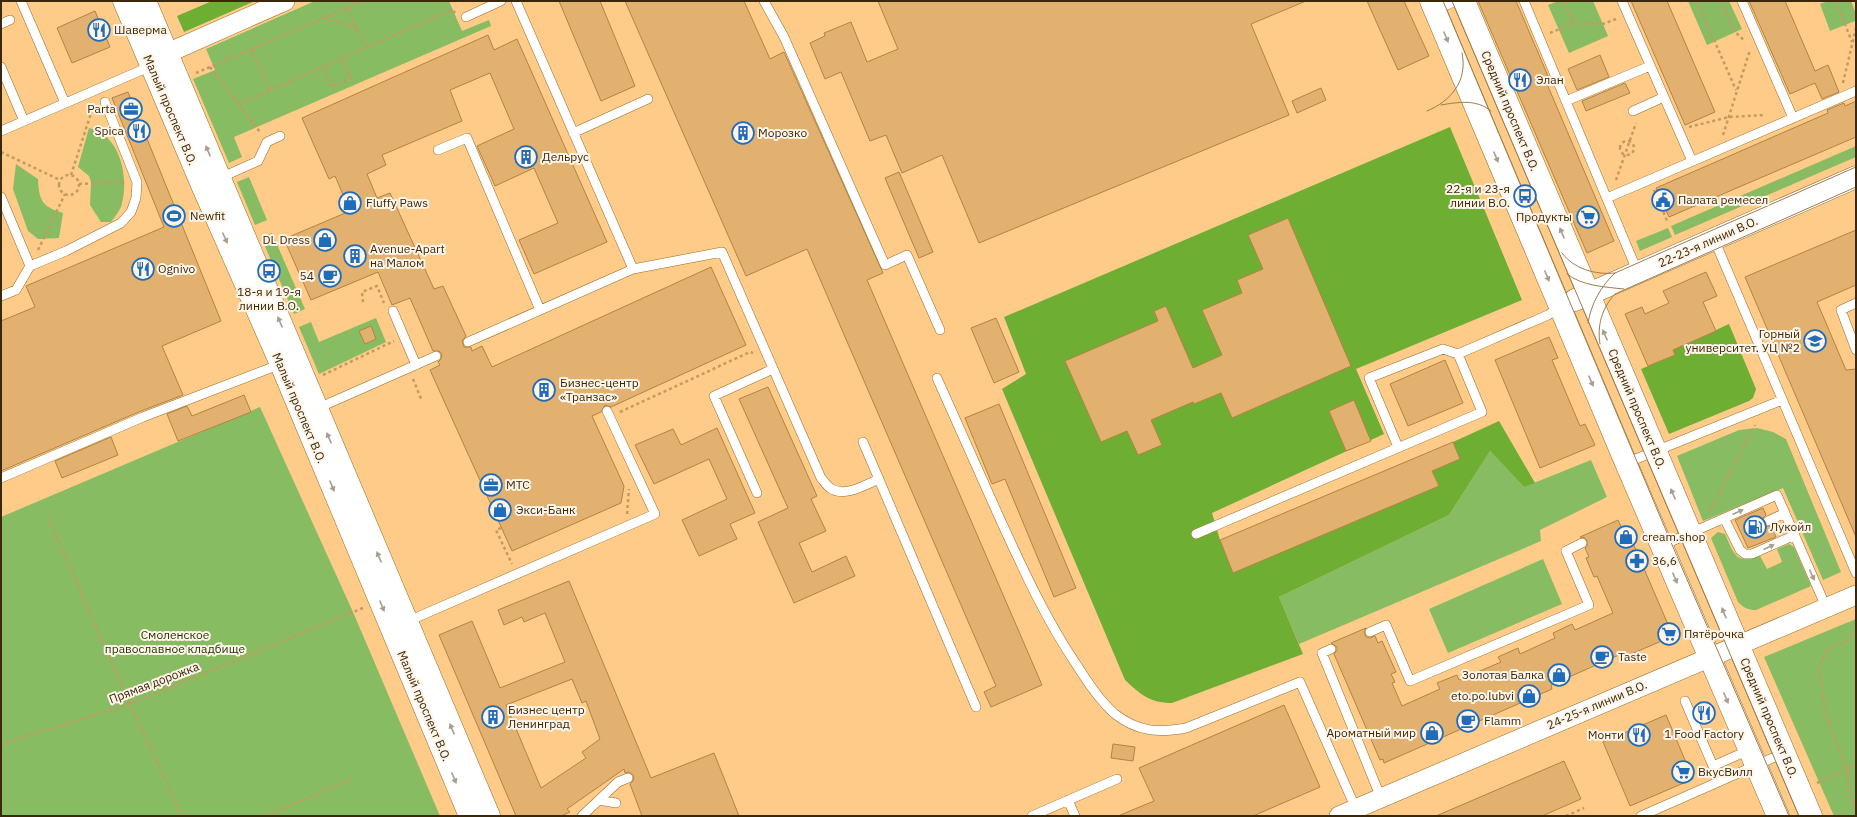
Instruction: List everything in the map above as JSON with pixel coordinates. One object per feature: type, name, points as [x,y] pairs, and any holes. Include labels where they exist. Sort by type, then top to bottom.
[{"type":"main road","name":"Малый проспект В.О.","points":[[124,1],[156,60],[211,182],[310,412],[399,625],[470,816]]},
{"type":"main road","name":"Малый проспект В.О.","points":[[145,1],[156,60]]},
{"type":"main road","name":"Средний проспект В.О.","points":[[1464,1],[1654,451],[1698,530],[1737,645],[1811,816]]},
{"type":"main road","points":[[1433,5],[1661,546],[1778,816]]},
{"type":"main road","name":"22-23-я линии В.О.","points":[[1560,307],[1856,177]]},
{"type":"main road","name":"Малый проспект В.О.","points":[[399,625],[489,816]]},
{"type":"street","points":[[156,60],[277,3]]},
{"type":"street","name":"24-25-я линии В.О.","points":[[1339,816],[1856,595]]},
{"type":"lane","points":[[21,1],[65,103]]},
{"type":"lane","points":[[466,17],[501,1]]},
{"type":"lane","points":[[516,1],[633,269]]},
{"type":"lane","points":[[764,1],[784,37],[885,265],[908,255],[940,330]]},
{"type":"lane","points":[[1433,5],[1456,1]]},
{"type":"lane","points":[[1524,1],[1638,273]]},
{"type":"lane","points":[[1622,1],[1692,162]]},
{"type":"lane","points":[[1742,1],[1793,118]]},
{"type":"lane","points":[[1,131],[100,88],[156,60]]},
{"type":"lane","points":[[1566,101],[1650,66]]},
{"type":"lane","points":[[1,67],[24,121]]},
{"type":"lane","points":[[1607,198],[1856,91]]},
{"type":"lane","points":[[1637,109],[1664,97]]},
{"type":"lane","points":[[573,133],[648,99]]},
{"type":"lane","points":[[1,296],[16,290],[30,266],[66,251],[121,223],[131,212],[136,198],[137,182],[106,102]]},
{"type":"lane","points":[[211,182],[258,161],[267,142],[280,136]]},
{"type":"lane","points":[[438,150],[467,138],[540,310]]},
{"type":"lane","points":[[1,197],[30,266]]},
{"type":"lane","points":[[1714,240],[1856,573]]},
{"type":"lane","points":[[468,342],[633,269],[722,252],[821,478],[830,489],[843,492],[856,489],[879,479]]},
{"type":"lane","points":[[1856,303],[1841,310],[1856,350]]},
{"type":"lane","points":[[1398,447],[1369,378],[1443,348],[1458,354],[1548,315],[1560,307]]},
{"type":"lane","points":[[393,311],[404,336],[412,367]]},
{"type":"lane","points":[[1196,534],[1482,412],[1458,354]]},
{"type":"lane","points":[[310,412],[436,356]]},
{"type":"lane","points":[[1,478],[143,417],[288,361]]},
{"type":"lane","points":[[757,493],[714,396],[772,369]]},
{"type":"lane","points":[[937,378],[1033,593],[1057,636],[1096,694],[1110,709],[1132,725],[1151,731],[1169,731],[1186,728],[1300,682],[1356,808]]},
{"type":"lane","points":[[1626,463],[1782,400]]},
{"type":"lane","points":[[399,625],[655,514],[608,414]]},
{"type":"lane","points":[[863,442],[976,707]]},
{"type":"lane","points":[[1661,546],[1777,495],[1826,607]]},
{"type":"lane","points":[[1768,521],[1785,513]]},
{"type":"lane","points":[[1724,518],[1737,534],[1740,550],[1745,554],[1752,554],[1794,535]]},
{"type":"lane","points":[[1370,632],[1386,624],[1410,681],[1589,605],[1566,551],[1582,543]]},
{"type":"lane","points":[[1331,648],[1322,653],[1381,798]]},
{"type":"lane","points":[[1685,701],[1713,766],[1784,753]]},
{"type":"lane","points":[[1641,816],[1752,758]]},
{"type":"lane","points":[[582,816],[618,782],[628,778]]},
{"type":"lane","points":[[1032,816],[1117,779]]},
{"type":"lane","points":[[599,800],[616,803]]},
{"type":"lane","points":[[1068,800],[1075,816]]},
{"type":"path","points":[[196,73],[363,1]]},
{"type":"path","points":[[1564,1],[1574,23]]},
{"type":"path","points":[[1697,1],[1737,91]]},
{"type":"path","points":[[1721,1],[1735,32]]},
{"type":"path","points":[[1836,1],[1852,43]]},
{"type":"path","points":[[347,8],[366,48]]},
{"type":"path","points":[[239,104],[451,10],[466,17]]},
{"type":"path","points":[[325,17],[357,28]]},
{"type":"path","points":[[1559,30],[1574,23],[1602,24]]},
{"type":"path","points":[[1840,98],[1856,28]]},
{"type":"path","points":[[1718,150],[1752,46],[1760,42]]},
{"type":"path","points":[[251,49],[270,90]]},
{"type":"path","points":[[323,67],[331,87],[351,78],[342,59]]},
{"type":"path","points":[[210,67],[267,142]]},
{"type":"path","points":[[71,175],[100,88]]},
{"type":"path","points":[[1616,181],[1630,141],[1637,109]]},
{"type":"path","points":[[1688,128],[1729,117],[1779,115],[1793,118]]},
{"type":"path","points":[[1625,155],[1622,153],[1620,146],[1622,142],[1630,141]]},
{"type":"path","points":[[1625,155],[1632,154],[1634,150],[1635,146],[1630,141]]},
{"type":"path","points":[[1,152],[60,180]]},
{"type":"path","points":[[71,175],[78,180],[79,184],[76,192],[69,195],[65,194],[59,188],[62,176],[71,175]]},
{"type":"path","points":[[1649,180],[1668,223]]},
{"type":"path","points":[[79,184],[137,182]]},
{"type":"path","points":[[30,266],[65,194]]},
{"type":"path","points":[[363,302],[362,292],[377,286],[386,306],[393,311]]},
{"type":"path","points":[[317,378],[404,336]]},
{"type":"path","points":[[608,414],[750,352],[755,353]]},
{"type":"path","points":[[412,367],[422,401]]},
{"type":"path","points":[[1698,530],[1765,407]]},
{"type":"path","points":[[627,515],[630,483]]},
{"type":"path","points":[[49,519],[130,704],[182,816]]},
{"type":"path","points":[[501,528],[496,530],[513,567],[519,564]]},
{"type":"path","name":"Прямая дорожка","points":[[1,744],[130,704],[363,608]]},
{"type":"path","points":[[1856,632],[1842,644],[1828,648],[1818,666],[1825,714],[1847,768],[1848,789],[1856,811]]},
{"type":"path","points":[[1815,784],[1856,765]]},
{"type":"path","points":[[266,816],[354,778]]},
{"type":"path","points":[[1566,816],[1584,808]]},
{"type":"green space","points":[[212,1],[255,1],[184,32],[177,16]]},
{"type":"green space","points":[[315,1],[449,1],[462,31],[489,20],[491,26],[234,137],[242,157],[229,163],[193,79],[215,70],[206,49]]},
{"type":"green space","points":[[1558,1],[1593,1],[1608,36],[1569,53],[1548,5]]},
{"type":"green space","points":[[1688,1],[1729,1],[1742,29],[1707,45]]},
{"type":"green space","points":[[1828,1],[1851,1],[1856,14],[1855,21],[1830,31],[1820,4]]},
{"type":"green space","points":[[1450,127],[1522,300],[1356,369],[1384,434],[1212,513],[1220,540],[1233,572],[1439,486],[1432,471],[1453,442],[1499,421],[1535,483],[1524,487],[1490,451],[1449,515],[1279,597],[1303,654],[1172,703],[1164,703],[1146,697],[1125,680],[1002,389],[1026,374],[1004,317]]},
{"type":"green space","points":[[89,128],[100,132],[108,139],[120,158],[123,169],[124,193],[122,203],[119,211],[111,222],[101,222],[90,205],[91,182],[89,176],[78,167]]},
{"type":"green space","points":[[1856,146],[1856,157],[1675,235],[1671,226]]},
{"type":"green space","points":[[16,164],[38,179],[39,192],[43,202],[50,208],[63,213],[59,238],[38,239],[28,231],[13,189]]},
{"type":"green space","points":[[249,177],[267,220],[255,225],[237,182]]},
{"type":"green space","points":[[1668,228],[1672,237],[1640,251],[1636,241]]},
{"type":"green space","points":[[272,233],[305,309],[294,314],[261,237]]},
{"type":"green space","points":[[376,318],[386,342],[319,374],[299,327],[311,322],[319,342]]},
{"type":"green space","points":[[1729,324],[1756,389],[1753,398],[1669,434],[1641,369],[1675,355],[1669,341],[1688,343]]},
{"type":"green space","name":"Смоленское православное кладбище","points":[[260,407],[353,612],[440,816],[1,816],[1,517]]},
{"type":"green space","points":[[1757,428],[1773,432],[1786,439],[1841,572],[1823,580],[1783,488],[1703,521],[1677,456],[1739,430]]},
{"type":"green space","points":[[1490,451],[1524,487],[1591,460],[1607,497],[1540,530],[1541,541],[1299,644],[1279,597],[1449,515]]},
{"type":"green space","points":[[1718,532],[1725,534],[1737,556],[1746,559],[1760,556],[1767,569],[1782,562],[1777,549],[1789,544],[1794,547],[1811,586],[1756,610],[1744,607],[1738,602],[1711,538]]},
{"type":"green space","points":[[1543,559],[1562,604],[1448,653],[1429,609]]},
{"type":"green space","points":[[1856,619],[1856,816],[1834,816],[1764,657]]},
{"type":"building","points":[[559,1],[600,1],[635,86],[601,101]]},
{"type":"building","points":[[625,1],[744,1],[770,59],[784,52],[883,273],[867,280],[1042,685],[991,707],[984,692],[996,686],[807,249],[746,276]]},
{"type":"building","points":[[878,1],[1306,1],[1251,24],[1289,115],[979,243],[942,155],[902,173],[886,135],[870,141],[841,72],[825,79],[810,43],[825,36],[824,33],[851,22],[867,62],[898,49]]},
{"type":"building","points":[[1367,1],[1404,1],[1429,56],[1398,70]]},
{"type":"building","points":[[1478,1],[1516,1],[1548,76],[1544,77],[1614,241],[1587,253]]},
{"type":"building","points":[[1631,1],[1667,1],[1715,112],[1685,125]]},
{"type":"building","points":[[1749,1],[1785,1],[1815,71],[1828,65],[1839,92],[1822,99],[1815,83],[1790,94]]},
{"type":"building","points":[[95,11],[110,47],[72,63],[57,28]]},
{"type":"building","points":[[488,35],[494,50],[517,39],[607,242],[534,274],[519,240],[558,223],[534,168],[495,186],[477,146],[514,129],[490,73],[450,90],[462,121],[382,155],[386,165],[367,174],[377,198],[390,193],[434,289],[443,286],[466,336],[462,341],[464,347],[471,347],[472,351],[482,346],[492,367],[711,267],[746,345],[611,407],[605,405],[601,412],[592,416],[624,486],[621,503],[512,551],[430,370],[440,365],[438,362],[441,359],[442,354],[439,351],[433,351],[410,298],[392,305],[378,272],[311,300],[284,239],[350,211],[335,176],[329,179],[302,118]]},
{"type":"building","points":[[1600,55],[1609,77],[1577,90],[1568,69]]},
{"type":"building","points":[[1625,83],[1630,93],[1586,111],[1582,101]]},
{"type":"building","points":[[1321,88],[1326,100],[1297,113],[1292,101]]},
{"type":"building","points":[[128,92],[221,321],[162,346],[183,395],[141,411],[1,471],[1,321],[35,307],[26,286],[164,227],[112,98]]},
{"type":"building","points":[[1856,101],[1856,137],[1669,217],[1656,188],[1828,113],[1827,110],[1844,103],[1845,106]]},
{"type":"building","points":[[899,172],[933,252],[919,258],[885,178]]},
{"type":"building","points":[[1288,218],[1351,366],[1232,418],[1221,393],[1194,404],[1193,402],[1151,420],[1162,445],[1138,455],[1127,431],[1101,442],[1065,361],[1158,321],[1154,311],[1166,306],[1193,368],[1222,355],[1202,310],[1242,293],[1237,280],[1263,269],[1248,235]]},
{"type":"building","name":"Горный университет. УЦ №2","points":[[1856,230],[1856,285],[1817,302],[1846,370],[1856,369],[1856,537],[1745,277]]},
{"type":"building","points":[[1706,272],[1717,296],[1703,302],[1716,331],[1673,350],[1675,355],[1648,366],[1625,314],[1642,307],[1645,314],[1669,303],[1663,291]]},
{"type":"building","points":[[996,318],[1019,372],[994,383],[971,328]]},
{"type":"building","points":[[371,326],[376,339],[365,344],[359,331]]},
{"type":"building","points":[[1549,337],[1558,358],[1552,360],[1580,426],[1585,424],[1595,445],[1540,468],[1495,360]]},
{"type":"building","points":[[1445,360],[1463,403],[1408,426],[1390,384]]},
{"type":"building","points":[[768,387],[817,496],[811,499],[826,531],[799,543],[812,572],[846,556],[855,576],[794,603],[758,522],[788,508],[739,399]]},
{"type":"building","points":[[244,395],[251,412],[178,441],[167,414],[187,406],[192,416]]},
{"type":"building","points":[[1354,400],[1371,441],[1346,451],[1329,411]]},
{"type":"building","points":[[999,404],[1076,588],[1054,597],[1005,479],[992,484],[965,418]]},
{"type":"building","points":[[717,428],[755,513],[730,524],[737,539],[699,556],[682,520],[727,499],[709,459],[654,484],[635,445],[673,429],[681,445]]},
{"type":"building","points":[[111,437],[118,455],[62,478],[55,461]]},
{"type":"building","points":[[1453,442],[1460,459],[1432,471],[1439,486],[1233,573],[1220,540]]},
{"type":"building","name":"Лукойл","points":[[1763,508],[1766,515],[1763,518],[1762,523],[1765,526],[1771,526],[1776,537],[1748,548],[1735,520]]},
{"type":"building","points":[[1618,520],[1622,529],[1626,527],[1673,636],[1622,658],[1621,654],[1551,685],[1552,689],[1384,763],[1383,759],[1380,760],[1334,654],[1337,647],[1331,643],[1366,628],[1364,632],[1366,637],[1370,638],[1375,636],[1378,643],[1382,641],[1396,672],[1391,674],[1395,682],[1392,683],[1402,706],[1440,689],[1437,683],[1457,675],[1459,680],[1501,662],[1498,657],[1518,648],[1520,654],[1555,638],[1553,633],[1572,624],[1575,630],[1613,613],[1597,576],[1594,577],[1586,558],[1589,557],[1585,548],[1587,546],[1587,541],[1585,538],[1580,537]]},
{"type":"building","points":[[569,581],[651,778],[714,753],[739,816],[642,816],[630,784],[633,781],[634,776],[629,772],[625,773],[624,769],[567,809],[570,812],[561,816],[516,816],[439,635],[472,621],[500,688],[565,662],[545,613],[524,622],[522,617],[504,625],[498,610]],"holes":[[[572,679],[582,703],[586,701],[600,739],[582,752],[586,758],[541,788],[506,705]]]},
{"type":"building","points":[[1284,705],[1320,787],[1253,816],[1118,816],[1154,801],[1139,768]]},
{"type":"building","points":[[1666,715],[1693,779],[1630,806],[1603,742]]},
{"type":"building","points":[[1113,744],[1135,747],[1133,761],[1111,758]]},
{"type":"building","points":[[1564,761],[1581,799],[1542,816],[1436,816]]},
{"type":"tram line","points":[[1443,1],[1670,540],[1789,816]]},
{"type":"tram line","points":[[1452,1],[1799,816]]},
{"type":"tram line","points":[[1427,111],[1443,102],[1456,89],[1462,72],[1462,53]]},
{"type":"tram line","points":[[1441,105],[1467,102],[1486,107],[1491,111]]},
{"type":"tram line","points":[[1588,323],[1589,316],[1597,296],[1615,273],[1856,167]]},
{"type":"tram line","points":[[1600,344],[1599,330],[1602,317],[1610,299],[1615,294],[1856,187]]},
{"type":"tram line","points":[[1562,253],[1567,259],[1586,270],[1600,273],[1615,273]]},
{"type":"tram line","points":[[1567,274],[1580,281],[1602,287],[1624,289]]},
{"type":"place","name":"Шаверма","points":[[99,30]]},
{"type":"place","name":"Элан","points":[[1520,80]]},
{"type":"place","name":"Parta","points":[[131,109]]},
{"type":"place","name":"Spica","points":[[139,131]]},
{"type":"place","name":"Морозко","points":[[743,133]]},
{"type":"place","name":"Дельрус","points":[[526,157]]},
{"type":"place","name":"22-я и 23-я линии В.О.","points":[[1525,196]]},
{"type":"place","name":"Палата ремесел","points":[[1663,200]]},
{"type":"place","name":"Fluffy Paws","points":[[350,203]]},
{"type":"place","name":"Newfit","points":[[174,216]]},
{"type":"place","name":"Продукты","points":[[1588,217]]},
{"type":"place","name":"DL Dress","points":[[325,240]]},
{"type":"place","name":"Аvenue-Apart на Малом","points":[[355,256]]},
{"type":"place","name":"Ognivo","points":[[143,269]]},
{"type":"place","name":"18-я и 19-я линии В.О.","points":[[269,271]]},
{"type":"place","name":"54","points":[[330,276]]},
{"type":"place","name":"Горный университет. УЦ №2","points":[[1815,341]]},
{"type":"place","name":"Бизнес-центр «Транзас»","points":[[544,390]]},
{"type":"place","name":"МТС","points":[[491,485]]},
{"type":"place","name":"Экси-Банк","points":[[500,510]]},
{"type":"place","name":"Лукойл","points":[[1755,527]]},
{"type":"place","name":"cream.shop","points":[[1626,537]]},
{"type":"place","name":"36,6","points":[[1637,561]]},
{"type":"place","name":"Пятёрочка","points":[[1669,634]]},
{"type":"place","name":"Taste","points":[[1602,657]]},
{"type":"place","name":"Золотая Балка","points":[[1559,675]]},
{"type":"place","name":"eto.po.lubvi","points":[[1529,696]]},
{"type":"place","name":"1 Food Factory","points":[[1704,713]]},
{"type":"place","name":"Бизнес центр Ленинград","points":[[493,717]]},
{"type":"place","name":"Flamm","points":[[1468,721]]},
{"type":"place","name":"Ароматный мир","points":[[1432,733]]},
{"type":"place","name":"Монти","points":[[1639,735]]},
{"type":"place","name":"ВкусВилл","points":[[1683,772]]}]
